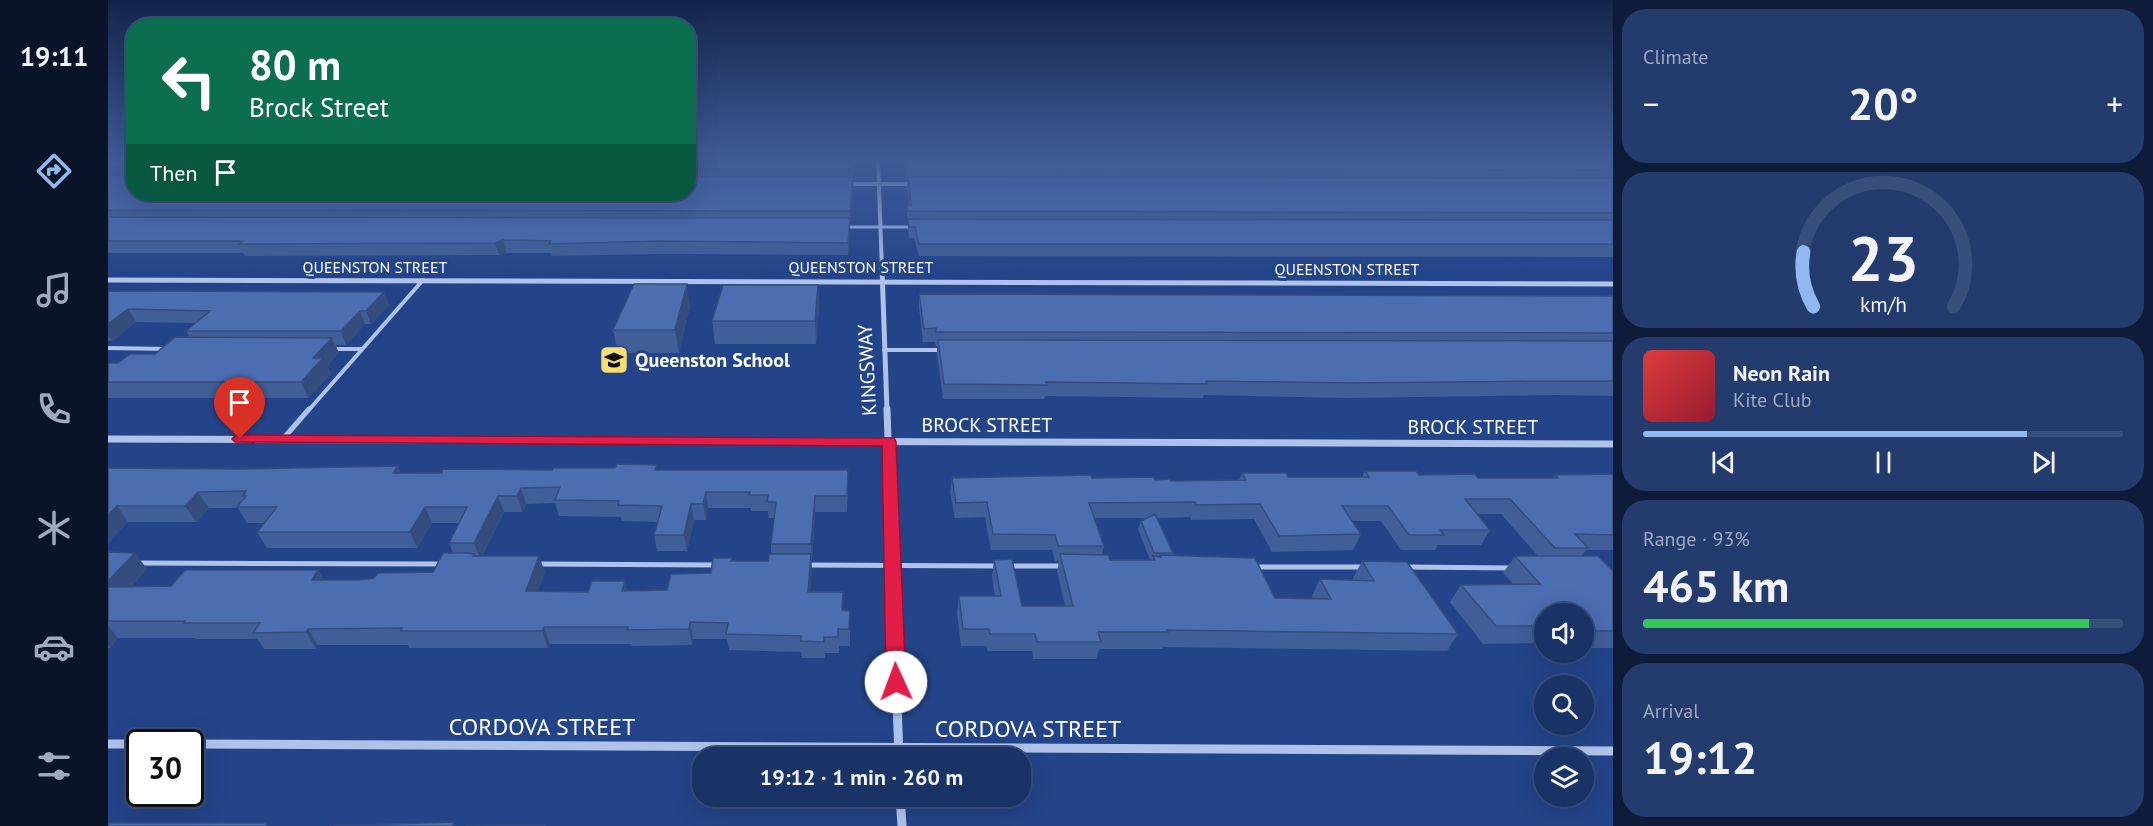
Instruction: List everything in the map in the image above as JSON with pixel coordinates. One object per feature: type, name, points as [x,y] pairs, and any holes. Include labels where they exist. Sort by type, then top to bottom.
[{"type":"street","name":"KINGSWAY","points":[[878,199],[899,747]]},
{"type":"street","name":"QUEENSTON STREET","points":[[108,280],[1613,284]]},
{"type":"street","name":"BROCK STREET","points":[[108,439],[1613,444]]},
{"type":"street","points":[[108,744],[126,744]]},
{"type":"street","name":"CORDOVA STREET","points":[[204,744],[692,750]]},
{"type":"street","name":"CORDOVA STREET","points":[[1031,752],[1613,751]]},
{"type":"street","points":[[901,807],[902,826]]},
{"type":"lane","points":[[836,226],[922,227]]},
{"type":"lane","points":[[283,439],[423,280]]},
{"type":"lane","points":[[108,348],[177,349]]},
{"type":"lane","points":[[328,349],[362,349]]},
{"type":"lane","points":[[885,350],[945,350]]},
{"type":"lane","points":[[132,563],[451,564]]},
{"type":"lane","points":[[534,564],[723,565]]},
{"type":"lane","points":[[794,565],[1076,566]]},
{"type":"lane","points":[[1243,567],[1374,567]]},
{"type":"lane","points":[[1398,567],[1517,568]]},
{"type":"building","points":[[108,199],[126,199],[126,201],[696,201],[696,199],[851,199],[850,211],[108,210]]},
{"type":"building","points":[[910,199],[1613,199],[1613,213],[908,211],[907,205],[911,205]]},
{"type":"building","points":[[108,217],[850,218],[848,243],[659,241],[549,244],[551,241],[503,240],[495,243],[239,244],[243,241],[108,241]]},
{"type":"building","points":[[908,219],[1613,220],[1613,244],[919,244],[915,227],[909,227]]},
{"type":"building","points":[[634,284],[687,284],[675,330],[613,330]]},
{"type":"building","points":[[723,285],[818,285],[815,321],[712,321]]},
{"type":"building","points":[[108,291],[384,292],[366,311],[360,311],[341,331],[186,331],[210,311],[128,309],[108,324]]},
{"type":"building","points":[[919,294],[1613,296],[1613,333],[936,332],[936,328],[924,329]]},
{"type":"building","points":[[175,337],[332,338],[313,358],[323,358],[301,382],[108,382],[108,363],[118,363],[130,354],[155,354]]},
{"type":"building","points":[[938,340],[1613,341],[1613,381],[1354,383],[1206,381],[1207,384],[1046,382],[1047,385],[944,384]]},
{"type":"building","points":[[617,464],[657,465],[655,470],[848,470],[847,496],[815,496],[811,544],[771,544],[776,502],[767,502],[768,495],[749,495],[750,492],[706,492],[703,504],[691,504],[684,535],[654,535],[662,506],[618,505],[619,501],[555,500],[560,487],[521,488],[517,496],[498,496],[474,543],[449,543],[467,507],[425,507],[410,532],[257,532],[277,507],[237,507],[246,496],[243,496],[246,491],[198,492],[185,506],[117,506],[108,515],[108,468],[239,469],[398,466],[393,473],[442,473],[443,469],[552,470],[553,468],[615,468]]},
{"type":"building","points":[[1365,471],[1416,471],[1419,475],[1475,474],[1478,478],[1558,478],[1555,475],[1613,474],[1613,535],[1575,534],[1588,548],[1555,548],[1510,499],[1465,499],[1490,530],[1440,530],[1444,535],[1409,535],[1388,506],[1342,506],[1361,534],[1279,536],[1260,504],[1089,503],[1104,546],[1058,546],[1055,535],[993,534],[987,502],[956,503],[952,478],[1091,475],[1092,478],[1154,477],[1155,480],[1170,479],[1171,481],[1246,480],[1242,473],[1286,473],[1288,477],[1369,477]]},
{"type":"building","points":[[1155,514],[1173,553],[1154,553],[1141,521]]},
{"type":"building","points":[[108,552],[135,553],[108,581]]},
{"type":"building","points":[[443,553],[469,553],[474,554],[473,556],[539,556],[526,591],[588,592],[592,581],[625,581],[622,591],[667,590],[671,574],[711,573],[713,558],[732,558],[731,561],[768,561],[769,554],[811,554],[808,592],[843,592],[842,610],[850,611],[849,629],[838,629],[838,637],[824,637],[824,642],[801,641],[801,636],[726,634],[728,623],[690,622],[689,629],[627,630],[628,627],[544,627],[542,631],[401,631],[402,628],[308,629],[306,632],[253,633],[260,623],[108,621],[108,587],[171,586],[185,570],[318,570],[312,580],[359,580],[374,578],[378,573],[433,572]]},
{"type":"building","points":[[1060,554],[1108,555],[1110,560],[1155,560],[1153,556],[1161,557],[1160,555],[1255,558],[1275,598],[1331,599],[1320,579],[1374,581],[1362,561],[1407,562],[1458,634],[1167,630],[1168,632],[1098,632],[1101,642],[1037,642],[1035,634],[990,634],[989,629],[963,629],[959,596],[1001,596],[994,560],[1012,559],[1022,606],[1073,606]]},
{"type":"building","points":[[1515,556],[1598,556],[1613,571],[1613,631],[1594,631],[1594,603],[1534,603],[1534,626],[1496,626],[1461,585],[1540,584]]},
{"type":"building","points":[[454,822],[452,826],[329,826]]},
{"type":"building","points":[[108,823],[267,823],[266,826],[108,826]]},
{"type":"building","points":[[545,825],[545,826],[466,826]]},
{"type":"place","name":"Queenston School","points":[[614,360]]},
{"type":"route","points":[[240,439],[889,442],[896,682]]}]
